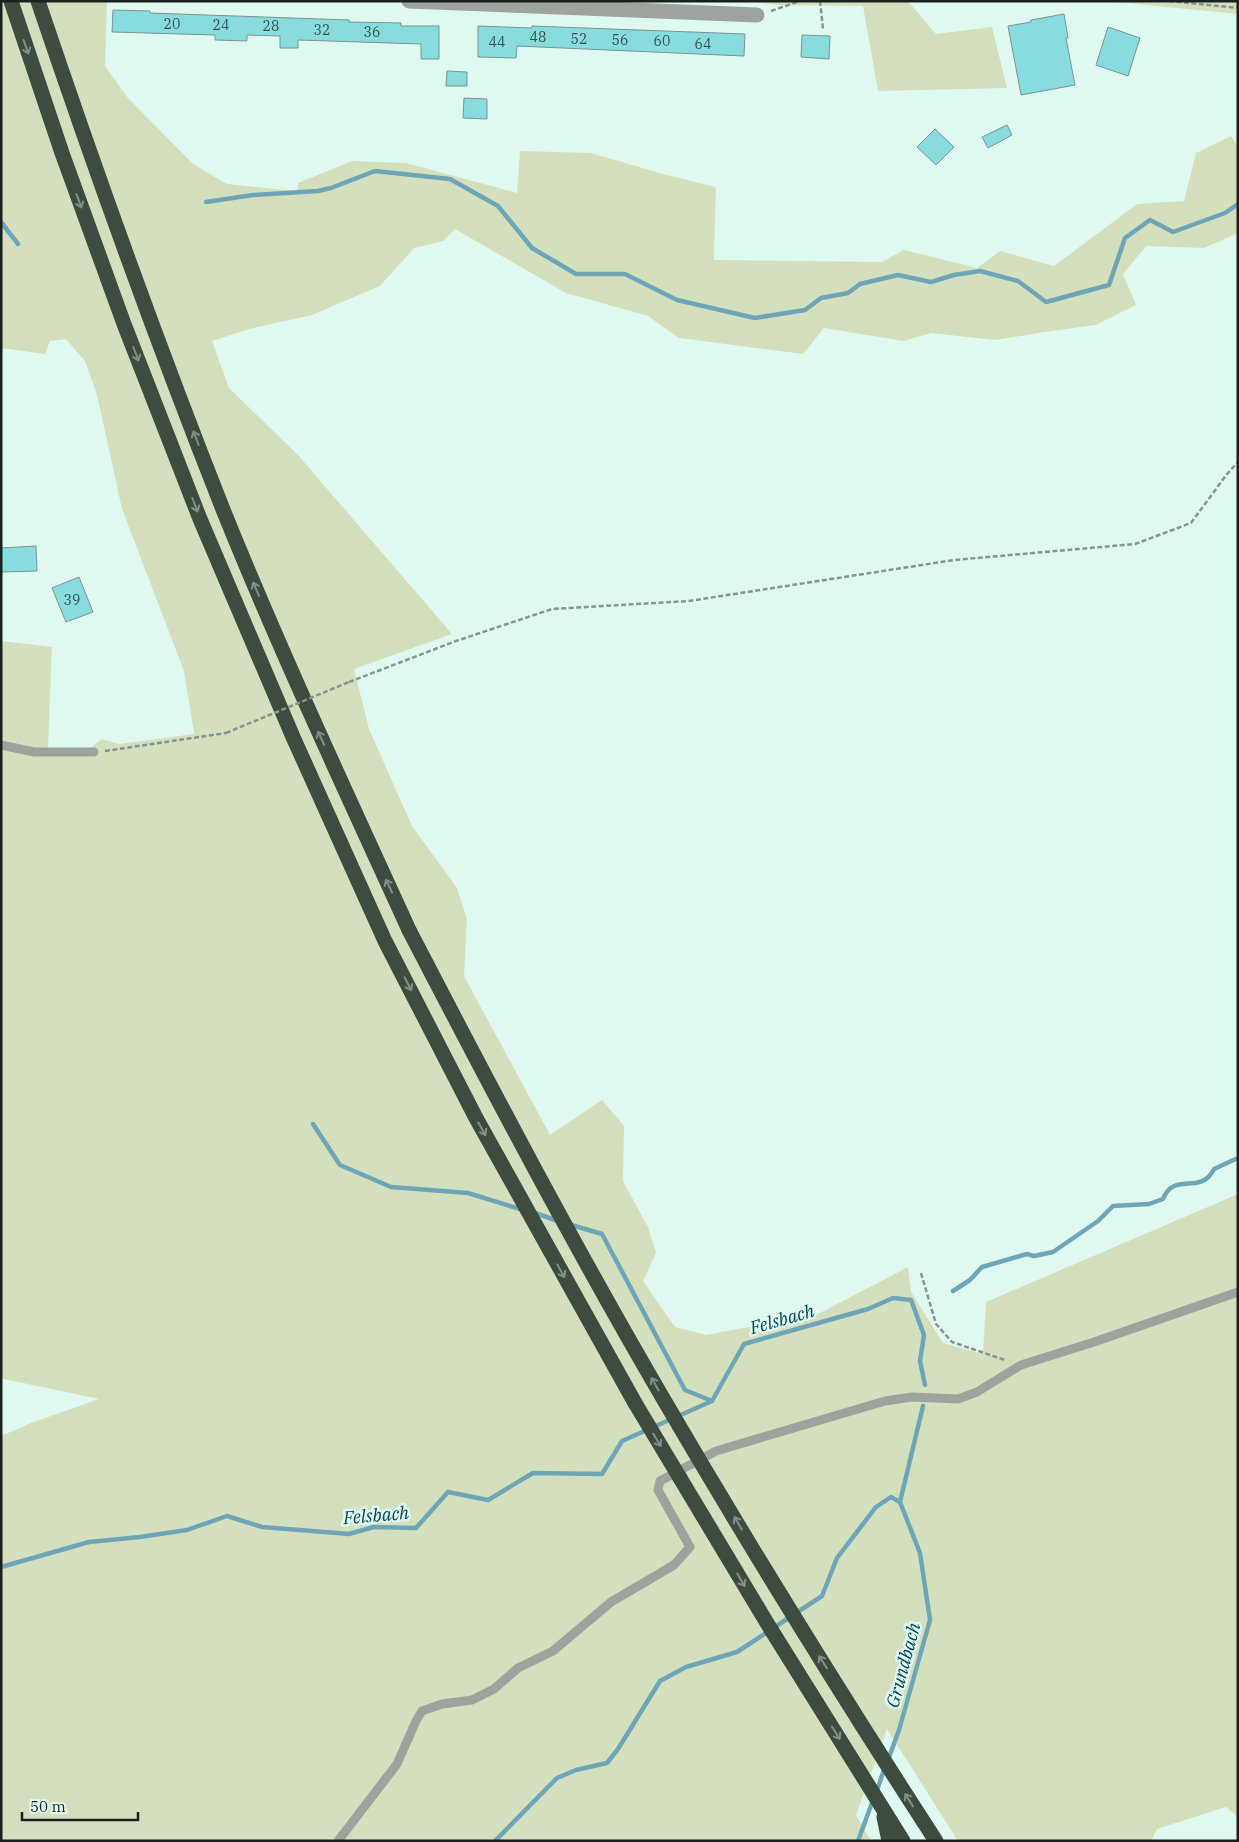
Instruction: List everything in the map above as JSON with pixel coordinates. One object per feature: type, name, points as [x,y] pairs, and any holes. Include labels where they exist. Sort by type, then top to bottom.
[{"type":"highway","points":[[11,1],[62,153],[124,324],[200,519],[293,737],[385,941],[476,1118],[630,1394],[767,1623],[903,1841]]},
{"type":"highway","points":[[38,1],[87,145],[149,316],[224,512],[319,733],[409,930],[505,1115],[664,1400],[797,1621],[936,1841]]},
{"type":"highway","points":[[882,1806],[890,1841]]},
{"type":"street","points":[[409,1],[596,5],[757,15]]},
{"type":"lane","points":[[1,745],[34,752],[94,752]]},
{"type":"lane","points":[[338,1841],[397,1764],[422,1711],[442,1704],[472,1700],[494,1689],[518,1668],[552,1651],[611,1602],[674,1566],[690,1547],[658,1490],[660,1481],[716,1451],[885,1401],[912,1397],[958,1399],[977,1392],[1021,1365],[1238,1292]]},
{"type":"path","points":[[757,15],[800,1]]},
{"type":"path","points":[[820,1],[823,29]]},
{"type":"path","points":[[1169,1],[1238,8]]},
{"type":"path","points":[[94,752],[226,733],[349,682],[552,609],[689,602],[954,560],[1135,544],[1191,523],[1238,462]]},
{"type":"path","points":[[921,1273],[936,1324],[952,1342],[1021,1365]]},
{"type":"green space","points":[[1,1],[103,1],[107,3],[105,66],[128,98],[193,164],[227,184],[297,191],[298,183],[352,161],[406,163],[517,193],[520,151],[591,153],[716,187],[714,260],[882,262],[904,250],[977,268],[1000,251],[1054,266],[1137,204],[1184,201],[1196,153],[1231,136],[1238,147],[1238,233],[1204,248],[1146,246],[1123,274],[1136,305],[1096,325],[995,340],[931,333],[904,341],[824,328],[803,354],[679,338],[648,316],[566,293],[455,229],[443,241],[414,248],[380,286],[312,315],[253,328],[212,341],[229,388],[298,455],[452,634],[354,669],[369,729],[412,826],[457,888],[467,920],[464,976],[550,1135],[602,1100],[624,1126],[623,1181],[648,1227],[656,1253],[643,1281],[675,1327],[706,1335],[818,1314],[908,1267],[911,1292],[943,1343],[983,1354],[986,1302],[1238,1194],[1238,1817],[1226,1807],[1157,1829],[1151,1841],[958,1841],[887,1729],[856,1815],[871,1841],[1,1841],[1,1436],[31,1423],[99,1399],[1,1379],[1,641],[52,647],[48,748],[90,748],[102,739],[119,744],[194,734],[184,671],[122,509],[97,395],[85,361],[66,339],[50,341],[45,354],[1,348]]},
{"type":"green space","points":[[751,1],[908,1],[936,34],[992,27],[1007,88],[878,91],[863,6],[776,5]]},
{"type":"green space","points":[[1106,1],[1238,1],[1238,14]]},
{"type":"building","points":[[113,10],[349,20],[349,22],[401,23],[401,26],[439,26],[439,59],[421,59],[421,44],[298,40],[298,48],[280,48],[280,36],[247,35],[247,41],[215,40],[215,35],[112,32]]},
{"type":"building","points":[[1064,14],[1068,38],[1066,38],[1075,85],[1021,95],[1008,26]]},
{"type":"building","points":[[478,26],[532,28],[532,26],[745,34],[744,56],[517,46],[516,58],[478,57]]},
{"type":"building","points":[[1108,27],[1140,38],[1128,76],[1096,65]]},
{"type":"building","points":[[802,35],[830,36],[829,59],[801,57]]},
{"type":"building","points":[[447,71],[467,72],[467,86],[446,86]]},
{"type":"building","points":[[464,98],[487,99],[487,119],[463,118]]},
{"type":"building","points":[[1007,125],[1012,135],[988,148],[982,137]]},
{"type":"building","points":[[935,129],[954,147],[936,165],[917,147]]},
{"type":"building","points":[[36,546],[37,571],[1,572],[1,548]]},
{"type":"building","points":[[79,577],[93,612],[66,622],[52,588]]},
{"type":"waterway","points":[[206,202],[253,195],[318,191],[375,171],[450,179],[498,206],[532,248],[576,274],[625,274],[677,300],[755,318],[805,310],[821,298],[848,293],[860,284],[898,275],[931,282],[954,275],[980,271],[1018,281],[1046,302],[1109,285],[1125,238],[1150,220],[1173,232],[1225,213],[1238,204]]},
{"type":"waterway","points":[[1,222],[18,244]]},
{"type":"waterway","points":[[313,1124],[340,1165],[391,1187],[468,1193],[523,1210]]},
{"type":"waterway","name":"Grundbach","points":[[953,1291],[970,1280],[982,1267],[1027,1254],[1034,1256],[1053,1252],[1098,1221],[1113,1206],[1149,1204],[1163,1199],[1174,1186],[1202,1181],[1209,1177],[1214,1169],[1238,1158]]},
{"type":"waterway","points":[[535,1213],[558,1221]]},
{"type":"waterway","points":[[568,1224],[602,1234],[685,1390],[712,1401]]},
{"type":"waterway","name":"Felsbach","points":[[1,1567],[89,1542],[187,1530],[227,1516],[262,1527],[349,1534],[374,1527],[416,1528],[448,1492],[488,1500],[533,1473],[602,1474],[622,1441],[712,1401],[744,1344],[868,1309],[893,1298],[911,1300],[924,1335],[920,1361],[925,1385]]},
{"type":"waterway","name":"Grundbach","points":[[888,1760],[899,1730],[930,1620],[920,1553],[900,1502],[923,1406]]},
{"type":"waterway","points":[[495,1841],[557,1778],[576,1770],[607,1763],[618,1749],[660,1681],[686,1667],[737,1652],[822,1596],[837,1558],[876,1507],[891,1497],[900,1502]]},
{"type":"waterway","name":"Grundbach","points":[[877,1790],[885,1767]]},
{"type":"waterway","name":"Grundbach","points":[[858,1841],[873,1800]]}]
